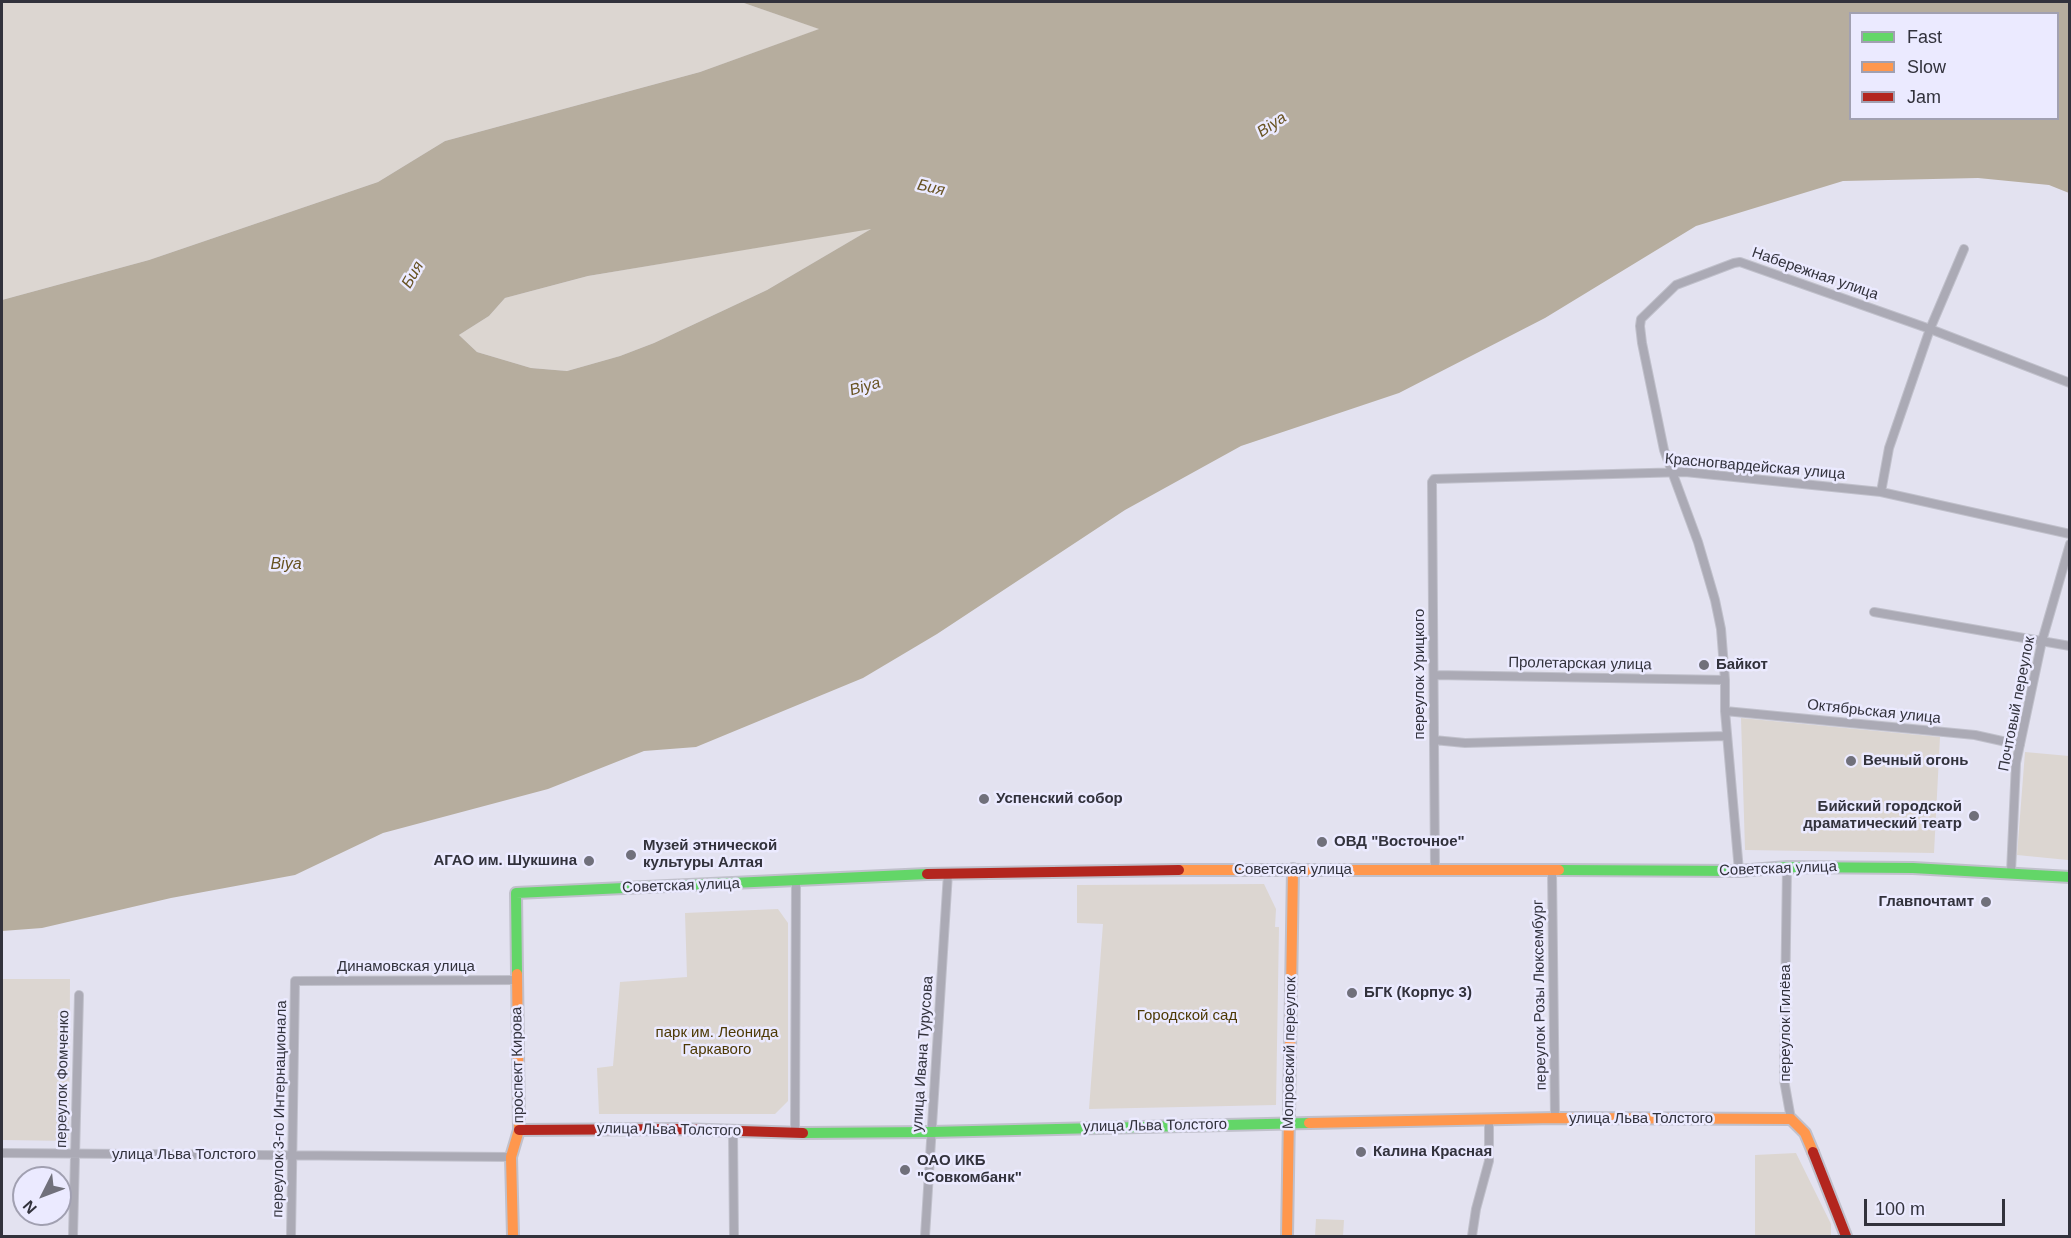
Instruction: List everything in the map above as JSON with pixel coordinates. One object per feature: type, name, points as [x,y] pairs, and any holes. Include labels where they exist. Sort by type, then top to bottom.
[{"type":"street","points":[[1881,492],[1889,448],[1930,329],[1964,249]]},
{"type":"street","name":"Набережная улица","points":[[1673,472],[1664,450],[1640,326],[1641,319],[1676,285],[1734,263],[1740,262],[1930,329],[2070,383]]},
{"type":"street","points":[[1673,472],[1698,542],[1715,600],[1720,629],[1739,871]]},
{"type":"street","name":"Красногвардейская улица","points":[[1434,479],[1673,472],[1881,492],[2070,534]]},
{"type":"street","name":"переулок Урицкого","points":[[1434,479],[1432,482],[1435,870]]},
{"type":"street","name":"Почтовый переулок","points":[[2011,872],[2016,764],[2042,642],[2070,543]]},
{"type":"street","points":[[1874,612],[2070,646]]},
{"type":"street","name":"Пролетарская улица","points":[[1434,675],[1725,680]]},
{"type":"street","name":"Октябрьская улица","points":[[1725,711],[1975,735],[2020,746]]},
{"type":"street","points":[[1434,740],[1478,742],[1727,736]]},
{"type":"street","name":"Советская улица","points":[[516,893],[948,873],[1293,869],[1739,871],[1787,867],[1913,868],[2070,877]]},
{"type":"street","name":"переулок Гилёва","points":[[1787,867],[1784,1080],[1791,1119],[1805,1133],[1846,1236]]},
{"type":"street","name":"Мопровский переулок","points":[[1287,1236],[1293,869]]},
{"type":"street","name":"переулок Розы Люксембург","points":[[1551,871],[1555,1118]]},
{"type":"street","name":"улица Ивана Турусова","points":[[925,1236],[948,873]]},
{"type":"street","points":[[795,881],[795,1133]]},
{"type":"street","name":"проспект Кирова","points":[[513,1236],[511,1157],[519,1130],[516,893]]},
{"type":"street","name":"Динамовская улица","points":[[295,981],[517,980]]},
{"type":"street","name":"переулок 3-го Интернационала","points":[[291,1236],[295,981]]},
{"type":"street","name":"переулок Фомченко","points":[[73,1236],[79,995]]},
{"type":"street","name":"улица Льва Толстого","points":[[519,1130],[931,1132],[1555,1118],[1791,1119]]},
{"type":"street","points":[[1472,1236],[1476,1209],[1489,1161],[1489,1120]]},
{"type":"street","points":[[733,1131],[734,1236]]},
{"type":"street","name":"улица Льва Толстого","points":[[2,1154],[511,1157]]},
{"type":"green space","points":[[2,2],[741,2],[820,29],[700,72],[445,141],[378,182],[149,260],[2,300]]},
{"type":"green space","points":[[873,228],[767,290],[654,343],[620,356],[567,371],[531,368],[477,352],[459,335],[489,316],[505,298],[588,276]]},
{"type":"green space","points":[[1741,718],[1940,737],[1934,853],[1745,850]]},
{"type":"green space","points":[[2025,752],[2069,756],[2068,860],[2017,855]]},
{"type":"green space","name":"Городской сад","points":[[1264,884],[1276,909],[1275,927],[1279,927],[1276,1105],[1089,1109],[1103,924],[1077,923],[1077,885]]},
{"type":"green space","name":"парк им. Леонида Гаркавого","points":[[778,909],[788,923],[788,1101],[775,1114],[599,1114],[597,1068],[613,1066],[620,982],[687,977],[685,913]]},
{"type":"green space","points":[[2,979],[70,979],[69,1141],[2,1140]]},
{"type":"green space","points":[[1796,1153],[1831,1224],[1831,1236],[1755,1236],[1755,1155]]},
{"type":"green space","points":[[1316,1219],[1344,1220],[1343,1236],[1315,1236]]},
{"type":"water","name":"Biya","points":[[741,2],[2069,2],[2069,193],[2049,185],[1978,178],[1843,181],[1696,226],[1545,318],[1399,393],[1241,446],[1125,510],[937,634],[863,678],[696,747],[644,751],[548,789],[383,833],[295,875],[171,898],[42,928],[2,931],[2,300],[149,260],[378,182],[445,141],[700,72],[819,29]],"holes":[[[871,229],[767,290],[654,343],[620,356],[567,371],[531,368],[477,352],[459,335],[489,316],[505,298],[588,276]]]},
{"type":"traffic: fast","points":[[1559,870],[1739,871],[1787,867],[1913,868],[2070,877]]},
{"type":"traffic: fast","points":[[517,974],[516,893],[927,874]]},
{"type":"traffic: fast","points":[[803,1133],[1309,1123]]},
{"type":"traffic: slow","points":[[1287,1236],[1293,869]]},
{"type":"traffic: slow","points":[[1179,870],[1559,870]]},
{"type":"traffic: slow","points":[[513,1236],[511,1157],[519,1130],[517,974]]},
{"type":"traffic: slow","points":[[1309,1123],[1555,1118],[1791,1119],[1805,1133],[1813,1152]]},
{"type":"traffic: jam","points":[[927,874],[1179,870]]},
{"type":"traffic: jam","points":[[519,1130],[677,1129],[803,1133]]},
{"type":"traffic: jam","points":[[1813,1152],[1846,1236]]},
{"type":"place","name":"Байкот","points":[[1704,665]]},
{"type":"place","name":"Вечный огонь","points":[[1851,761]]},
{"type":"place","name":"Успенский собор","points":[[984,799]]},
{"type":"place","name":"Бийский городской драматический театр","points":[[1974,816]]},
{"type":"place","name":"ОВД \"Восточное\"","points":[[1322,842]]},
{"type":"place","name":"Музей этнической культуры Алтая","points":[[631,855]]},
{"type":"place","name":"АГАО им. Шукшина","points":[[589,861]]},
{"type":"place","name":"Главпочтамт","points":[[1986,902]]},
{"type":"place","name":"БГК (Корпус 3)","points":[[1352,993]]},
{"type":"place","name":"Калина Красная","points":[[1361,1152]]},
{"type":"place","name":"ОАО ИКБ \"Совкомбанк\"","points":[[905,1170]]},
{"type":"water label","name":"Бия","points":[[931,188]]},
{"type":"water label","name":"Бия","points":[[413,275]]}]
